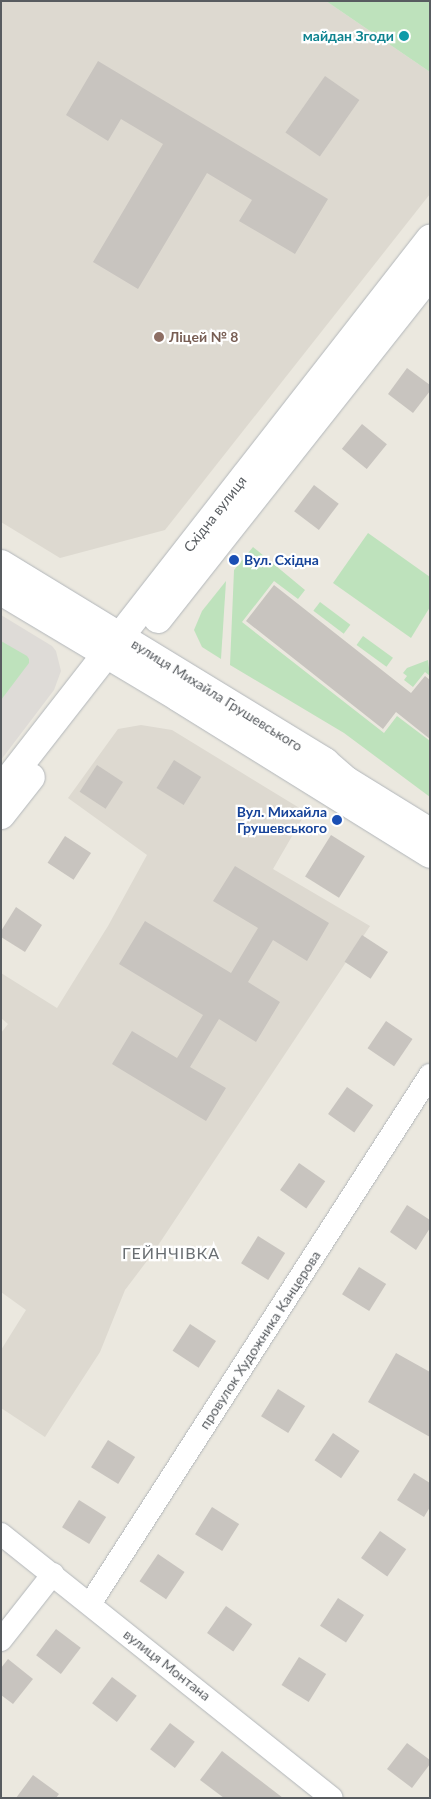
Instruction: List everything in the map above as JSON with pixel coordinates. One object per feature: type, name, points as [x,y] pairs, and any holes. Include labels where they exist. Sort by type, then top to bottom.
[{"type":"main road","name":"Східна вулиця","points":[[1,816],[121,650],[430,240]]},
{"type":"main road","name":"Східна вулиця","points":[[1,789],[121,650],[430,274]]},
{"type":"main road","name":"вулиця Михайла Грушевського","points":[[1,564],[121,650],[430,854]]},
{"type":"main road","name":"вулиця Михайла Грушевського","points":[[1,591],[121,650],[325,762],[347,782],[430,832]]},
{"type":"street","name":"провулок Художника Канцерова","points":[[90,1604],[430,1075]]},
{"type":"street","name":"вулиця Монтана","points":[[1,1534],[332,1798]]},
{"type":"street","points":[[1,1640],[52,1574]]},
{"type":"shaded area","name":"Ліцей № 8","points":[[1,1],[326,1],[430,72],[430,194],[165,530],[60,558],[1,522]]},
{"type":"shaded area","points":[[1,615],[52,646],[56,651],[61,671],[54,690],[1,760]]},
{"type":"shaded area","points":[[141,725],[172,730],[306,812],[273,869],[370,926],[153,1253],[125,1290],[100,1352],[45,1437],[1,1408],[1,1350],[26,1310],[1,1292],[1,1033],[8,1024],[1,1018],[1,973],[57,1008],[108,926],[147,855],[68,798],[118,729]]},
{"type":"green space","name":"майдан Згоди","points":[[326,1],[430,1],[430,72]]},
{"type":"green space","points":[[368,533],[430,577],[430,607],[411,638],[333,583]]},
{"type":"green space","points":[[253,547],[305,590],[298,599],[274,581],[242,622],[384,733],[397,716],[430,741],[430,797],[344,733],[230,665],[234,570]]},
{"type":"green space","points":[[226,581],[221,659],[202,647],[194,630],[202,611]]},
{"type":"green space","points":[[320,602],[350,625],[344,634],[313,611]]},
{"type":"green space","points":[[363,636],[393,658],[386,667],[357,645]]},
{"type":"green space","points":[[1,641],[27,656],[29,663],[1,700]]},
{"type":"green space","points":[[428,660],[430,676],[425,672],[413,687],[404,680],[407,676],[403,673],[407,668]]},
{"type":"building","points":[[98,61],[328,199],[295,254],[239,221],[252,200],[207,173],[138,289],[93,262],[163,144],[121,119],[108,141],[66,115]]},
{"type":"building","points":[[325,76],[359,100],[320,157],[285,133]]},
{"type":"building","points":[[407,368],[430,385],[430,391],[413,413],[388,394]]},
{"type":"building","points":[[362,424],[387,444],[367,469],[342,449]]},
{"type":"building","points":[[314,485],[339,504],[319,530],[294,511]]},
{"type":"building","points":[[274,585],[411,693],[425,676],[430,680],[430,739],[396,712],[383,729],[246,621]]},
{"type":"building","points":[[174,760],[201,777],[184,805],[157,788]]},
{"type":"building","points":[[97,765],[123,782],[106,809],[80,792]]},
{"type":"building","points":[[331,835],[365,856],[339,898],[305,877]]},
{"type":"building","points":[[65,836],[91,853],[74,880],[48,863]]},
{"type":"building","points":[[235,866],[329,923],[307,961],[273,940],[248,982],[280,1002],[256,1042],[219,1019],[190,1067],[226,1088],[206,1121],[112,1064],[132,1031],[177,1058],[203,1015],[119,964],[145,921],[231,973],[258,928],[213,901]]},
{"type":"building","points":[[16,907],[42,925],[25,952],[1,937],[1,931]]},
{"type":"building","points":[[362,935],[388,952],[371,979],[345,962]]},
{"type":"building","points":[[386,1021],[413,1039],[394,1066],[368,1048]]},
{"type":"building","points":[[347,1087],[373,1105],[354,1132],[328,1114]]},
{"type":"building","points":[[299,1163],[325,1181],[306,1208],[280,1190]]},
{"type":"building","points":[[407,1205],[430,1220],[430,1228],[416,1250],[390,1232]]},
{"type":"building","points":[[258,1236],[285,1253],[268,1280],[241,1263]]},
{"type":"building","points":[[359,1267],[386,1284],[369,1311],[342,1294]]},
{"type":"building","points":[[190,1324],[216,1341],[199,1368],[173,1351]]},
{"type":"building","points":[[396,1353],[430,1372],[430,1437],[368,1402]]},
{"type":"building","points":[[278,1389],[305,1406],[288,1433],[261,1416]]},
{"type":"building","points":[[333,1433],[360,1451],[341,1478],[315,1460]]},
{"type":"building","points":[[108,1440],[135,1457],[118,1484],[91,1467]]},
{"type":"building","points":[[414,1473],[430,1483],[430,1507],[424,1517],[397,1500]]},
{"type":"building","points":[[79,1500],[106,1517],[89,1544],[62,1527]]},
{"type":"building","points":[[212,1507],[239,1524],[222,1551],[195,1534]]},
{"type":"building","points":[[380,1531],[406,1549],[387,1576],[361,1558]]},
{"type":"building","points":[[158,1554],[185,1572],[166,1599],[140,1581]]},
{"type":"building","points":[[338,1598],[364,1615],[346,1643],[320,1626]]},
{"type":"building","points":[[226,1606],[252,1624],[233,1651],[207,1633]]},
{"type":"building","points":[[56,1629],[81,1648],[61,1674],[36,1655]]},
{"type":"building","points":[[299,1657],[326,1674],[309,1702],[282,1685]]},
{"type":"building","points":[[8,1659],[33,1679],[13,1704],[1,1695],[1,1668]]},
{"type":"building","points":[[112,1677],[137,1696],[117,1722],[92,1703]]},
{"type":"building","points":[[170,1723],[195,1742],[175,1768],[150,1749]]},
{"type":"building","points":[[407,1743],[430,1760],[430,1764],[412,1788],[387,1769]]},
{"type":"building","points":[[222,1751],[283,1798],[224,1798],[200,1780]]},
{"type":"building","points":[[33,1775],[59,1794],[56,1798],[16,1798]]},
{"type":"place","name":"майдан Згоди","points":[[404,36]]},
{"type":"place","name":"Ліцей № 8","points":[[159,337]]},
{"type":"place","name":"Вул. Східна","points":[[234,560]]},
{"type":"place","name":"Вул. Михайла Грушевського","points":[[337,820]]},
{"type":"district","name":"ГЕЙНЧІВКА","points":[[171,1253]]}]
